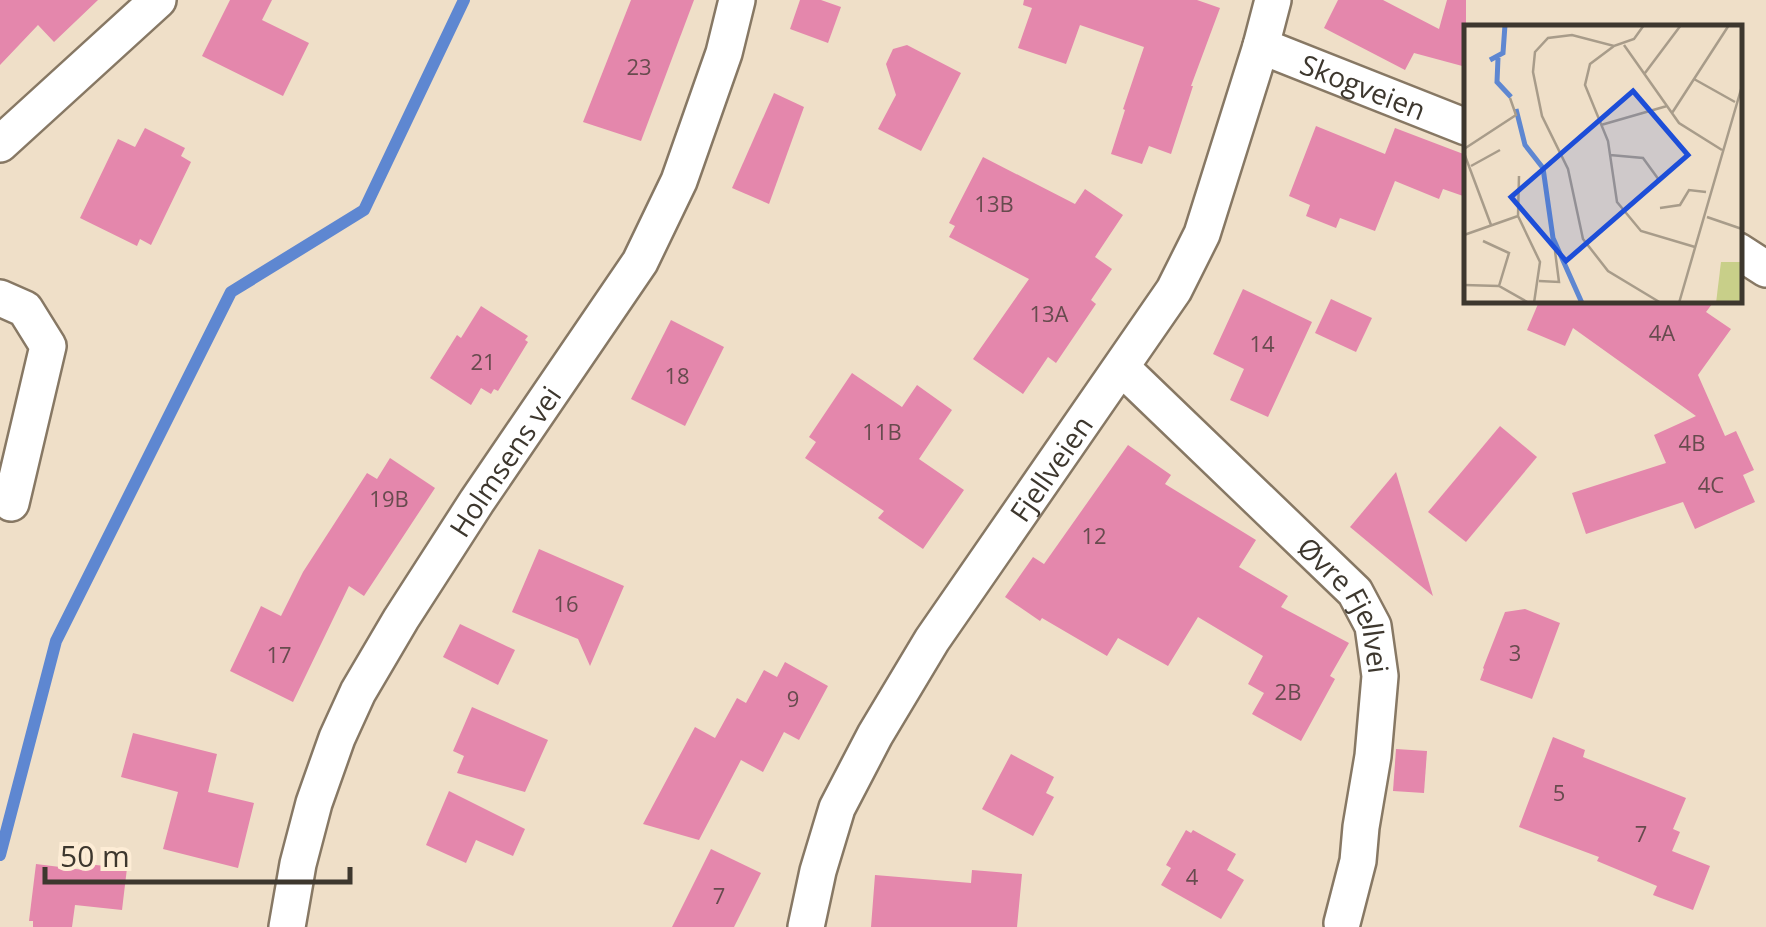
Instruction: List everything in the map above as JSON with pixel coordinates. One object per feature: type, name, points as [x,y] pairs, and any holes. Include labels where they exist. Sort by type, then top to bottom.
[{"type":"street","points":[[0,144],[158,0]]},
{"type":"street","name":"Holmsens vei","points":[[286,927],[314,803],[336,738],[358,692],[467,516],[640,262],[679,181],[724,54],[737,0]]},
{"type":"street","name":"Fjellveien","points":[[806,927],[837,808],[875,736],[932,640],[1174,290],[1202,234],[1274,0]]},
{"type":"street","name":"Skogveien","points":[[1262,46],[1464,126]]},
{"type":"street","points":[[1741,253],[1766,268]]},
{"type":"street","points":[[0,298],[25,309],[48,346],[11,503]]},
{"type":"street","name":"Øvre Fjellvei","points":[[1122,368],[1355,592],[1373,626],[1380,676],[1373,756],[1358,861],[1342,923]]},
{"type":"building","points":[[0,0],[98,0],[54,42],[38,25],[0,65]]},
{"type":"building","points":[[230,0],[272,0],[262,20],[309,43],[283,96],[202,56]]},
{"type":"building","points":[[631,0],[694,0],[641,141],[583,122]]},
{"type":"building","points":[[800,0],[821,0],[841,7],[828,43],[790,29]]},
{"type":"building","points":[[1024,0],[1197,0],[1220,8],[1171,154],[1149,146],[1142,164],[1111,154],[1144,47],[1080,25],[1066,64],[1018,48],[1032,8],[1023,5]]},
{"type":"building","points":[[1338,0],[1383,0],[1439,29],[1447,0],[1466,0],[1464,66],[1414,53],[1405,70],[1324,28]]},
{"type":"building","points":[[907,45],[961,73],[921,151],[878,129],[896,95],[886,64],[893,49]]},
{"type":"building","points":[[774,93],[804,107],[769,204],[732,188]]},
{"type":"building","points":[[1316,126],[1385,154],[1395,128],[1464,154],[1464,196],[1443,189],[1439,199],[1395,181],[1375,231],[1340,218],[1336,228],[1306,216],[1310,205],[1289,196]]},
{"type":"building","points":[[145,128],[185,148],[181,156],[191,162],[151,245],[140,239],[137,246],[80,218],[118,139],[135,147]]},
{"type":"building","points":[[983,157],[1075,204],[1085,189],[1123,215],[1095,257],[1112,269],[1091,300],[1096,304],[1056,363],[1048,357],[1023,394],[973,359],[1029,279],[949,237],[955,226],[949,223]]},
{"type":"building","points":[[1243,289],[1312,322],[1268,417],[1230,400],[1244,369],[1213,354]]},
{"type":"building","points":[[1331,299],[1372,318],[1356,352],[1315,333]]},
{"type":"building","points":[[1536,302],[1714,302],[1706,312],[1731,329],[1698,375],[1725,436],[1736,431],[1754,470],[1743,475],[1755,502],[1695,529],[1683,502],[1586,534],[1572,493],[1666,463],[1654,435],[1696,416],[1573,328],[1565,346],[1527,330]]},
{"type":"building","points":[[481,306],[528,336],[528,342],[498,391],[494,389],[491,394],[481,388],[471,405],[430,378]]},
{"type":"building","points":[[671,320],[724,347],[685,426],[631,399]]},
{"type":"building","points":[[852,373],[902,407],[917,385],[952,410],[919,459],[964,490],[923,549],[878,518],[884,511],[805,458],[816,442],[809,437]]},
{"type":"building","points":[[1500,426],[1537,457],[1466,542],[1428,512]]},
{"type":"building","points":[[1128,445],[1171,475],[1165,484],[1256,540],[1239,567],[1288,596],[1281,607],[1349,643],[1330,676],[1335,679],[1301,741],[1252,714],[1264,693],[1248,684],[1263,656],[1198,617],[1168,666],[1118,638],[1107,656],[1042,618],[1040,621],[1005,597],[1033,557],[1044,564]]},
{"type":"building","points":[[390,458],[435,488],[364,596],[349,586],[293,702],[230,671],[261,606],[281,616],[303,572],[367,473],[377,479]]},
{"type":"building","points":[[1396,472],[1433,596],[1350,527]]},
{"type":"building","points":[[539,549],[624,586],[590,666],[578,639],[512,612]]},
{"type":"building","points":[[1525,609],[1560,623],[1532,699],[1480,680],[1505,612]]},
{"type":"building","points":[[460,624],[515,650],[498,685],[443,657]]},
{"type":"building","points":[[785,662],[828,686],[799,740],[784,732],[763,772],[741,760],[699,840],[643,824],[695,727],[715,738],[737,698],[746,703],[764,670],[777,677]]},
{"type":"building","points":[[472,707],[548,740],[525,792],[457,773],[464,756],[453,751]]},
{"type":"building","points":[[133,733],[217,754],[208,792],[254,803],[238,868],[163,849],[178,792],[121,777]]},
{"type":"building","points":[[1553,737],[1585,750],[1583,757],[1686,798],[1673,829],[1680,832],[1672,851],[1710,866],[1693,910],[1653,895],[1657,886],[1597,861],[1599,857],[1519,827]]},
{"type":"building","points":[[1396,749],[1427,751],[1424,793],[1393,791]]},
{"type":"building","points":[[1011,754],[1054,777],[1046,793],[1054,797],[1033,836],[982,809]]},
{"type":"building","points":[[449,791],[525,829],[513,856],[476,840],[466,863],[426,845]]},
{"type":"building","points":[[1186,830],[1193,830],[1236,854],[1227,870],[1244,880],[1221,919],[1161,885],[1171,868],[1166,865]]},
{"type":"building","points":[[711,849],[761,873],[734,927],[672,927]]},
{"type":"building","points":[[36,864],[84,870],[85,864],[127,868],[122,910],[75,905],[72,927],[33,927],[33,921],[29,921]]},
{"type":"building","points":[[972,870],[1022,874],[1017,927],[871,927],[875,875],[971,883]]},
{"type":"waterway","points":[[0,855],[56,641],[231,292],[364,210],[464,0]]}]
